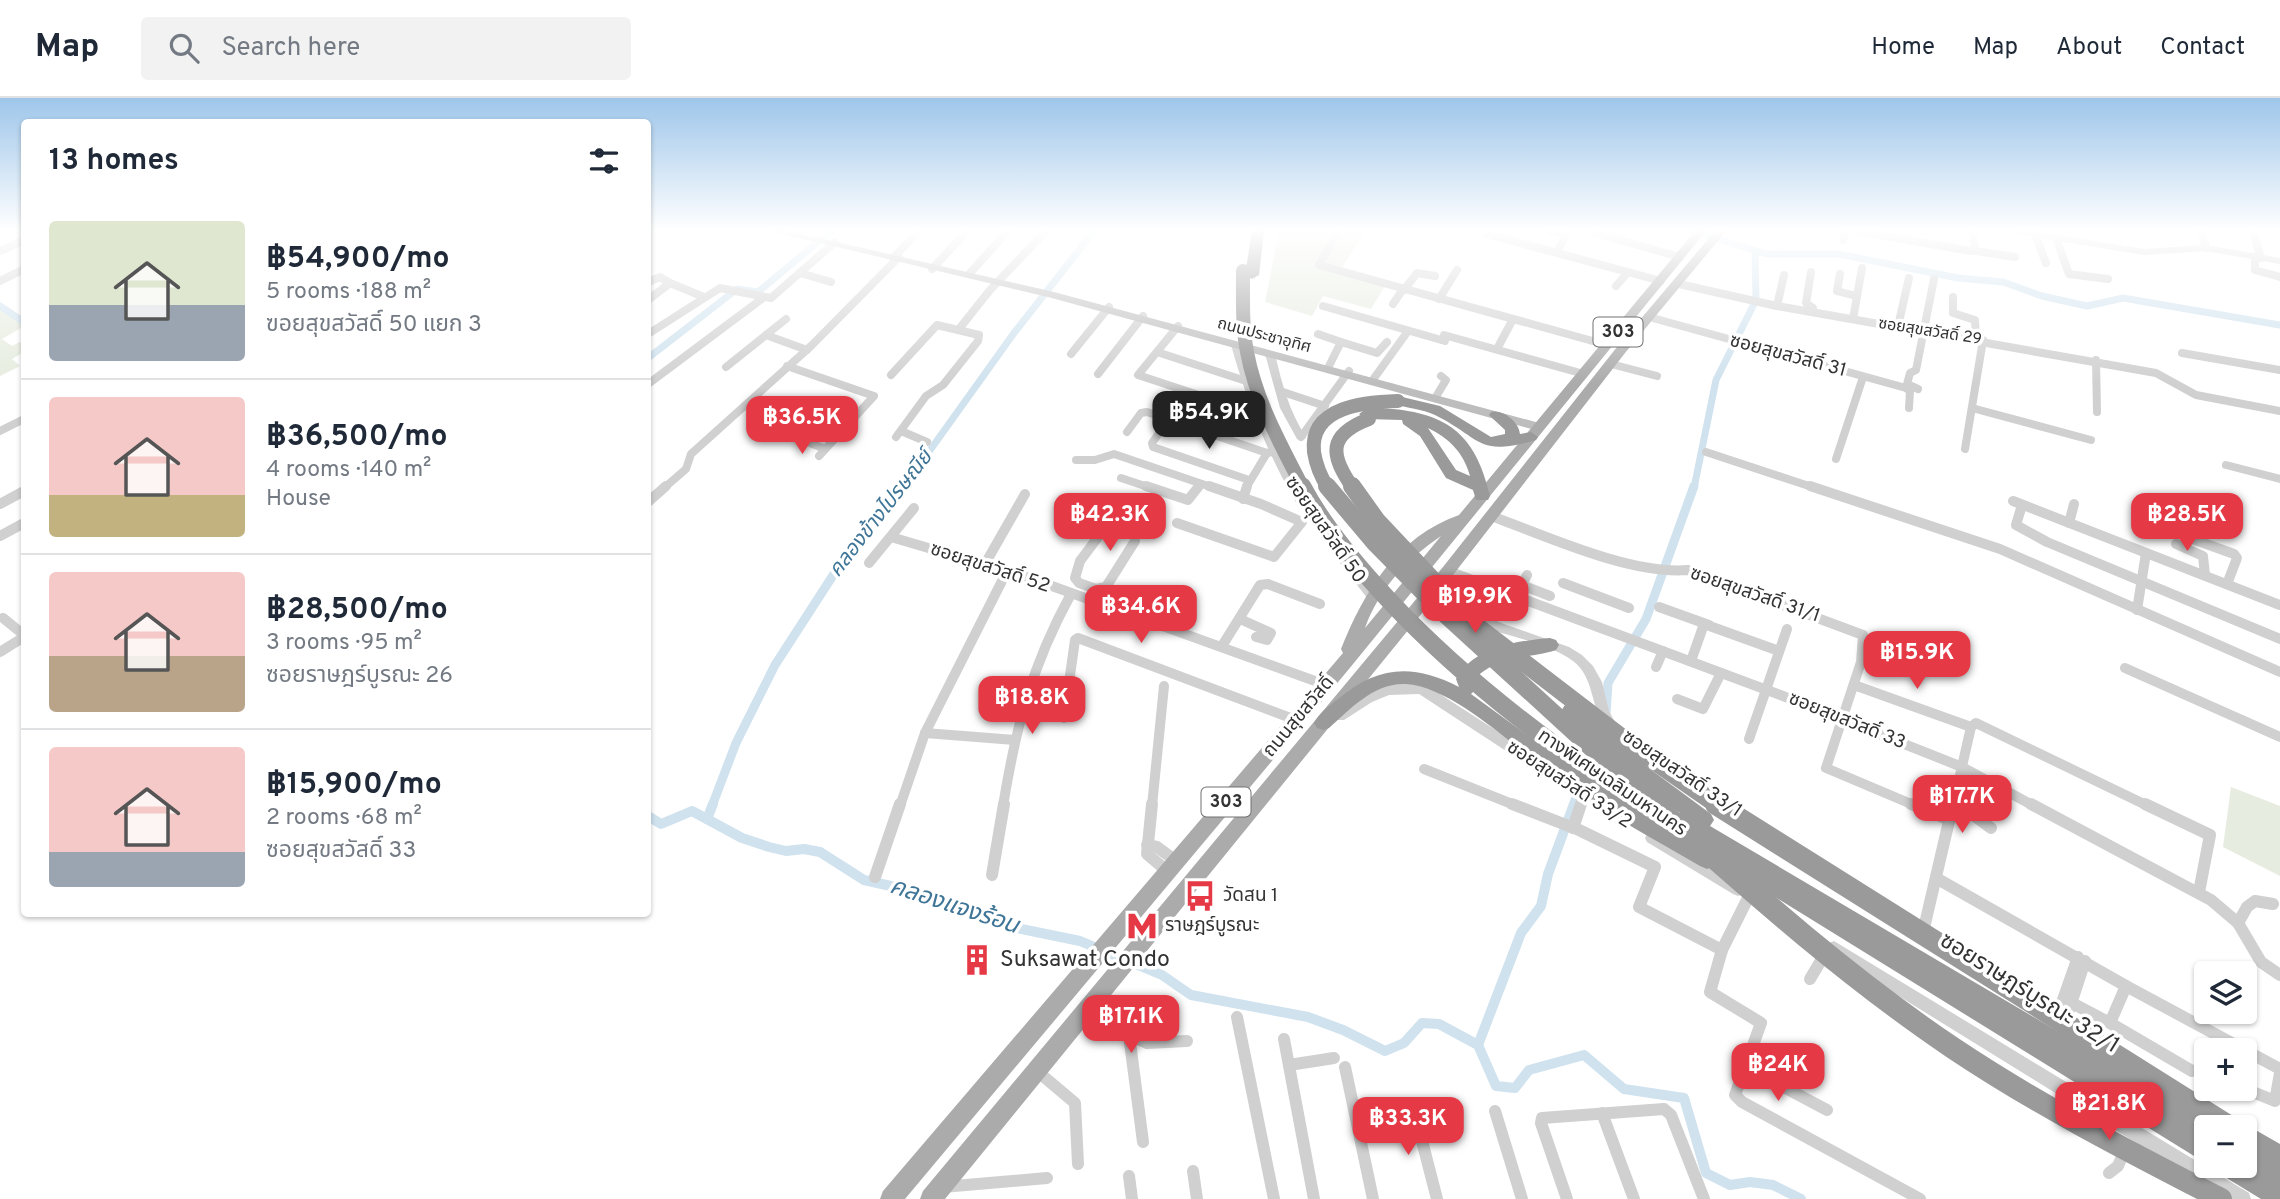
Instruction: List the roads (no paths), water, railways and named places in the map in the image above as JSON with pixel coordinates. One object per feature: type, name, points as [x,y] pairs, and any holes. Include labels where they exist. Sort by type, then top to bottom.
[{"type":"highway","name":"ทางพิเศษเฉลิมมหานคร","points":[[1252,282],[1260,365],[1271,400],[1293,450],[1339,525],[1402,601],[1491,684],[1680,824],[1855,939],[2194,1144]]},
{"type":"highway","points":[[1537,429],[1512,442],[1496,443],[1475,437],[1436,410],[1398,401],[1357,403],[1328,418],[1317,430],[1312,440],[1314,462],[1325,485],[1342,508],[1468,639],[1772,908],[1883,999],[2015,1087],[2221,1187],[2280,1197]]},
{"type":"highway","points":[[1481,491],[1476,468],[1467,452],[1444,431],[1424,421],[1403,414],[1367,416],[1340,425],[1331,436],[1327,450],[1334,473],[1358,508],[1477,637],[1546,690],[1643,775],[1684,806],[1771,862],[1825,903]]},
{"type":"highway","points":[[1496,415],[1510,425],[1513,435],[1509,440],[1496,443]]},
{"type":"highway","points":[[1481,491],[1451,474],[1427,435],[1417,426],[1397,418],[1367,416],[1347,428],[1339,438],[1335,453],[1340,469],[1382,527],[1475,625],[1634,747],[1731,814],[2211,1115]]},
{"type":"highway","points":[[1505,730],[1466,686],[1468,674],[1510,649],[1550,645]]},
{"type":"highway","points":[[1318,729],[1369,686],[1403,677],[1426,680],[1447,689],[1631,817],[1855,939]]},
{"type":"highway","name":"ทางพิเศษเฉลิมมหานคร","points":[[1680,824],[1825,903],[1897,965],[2194,1125]]},
{"type":"highway","points":[[2257,1144],[2280,1158]]},
{"type":"highway","points":[[2257,1162],[2280,1176]]},
{"type":"main road","name":"ถนนประชาอุทิศ","points":[[1004,282],[1250,344],[1348,373]]},
{"type":"main road","name":"ถนนสุขสวัสดิ์","points":[[891,1199],[1326,685],[1466,516],[1481,491],[1537,429],[1660,282]]},
{"type":"main road","name":"ถนนสุขสวัสดิ์","points":[[936,1193],[1448,571],[1611,363],[1679,284]]},
{"type":"main road","name":"ถนนประชาอุทิศ","points":[[1177,327],[1270,355],[1437,394],[1537,429]]},
{"type":"main road","name":"ถนนประชาอุทิศ","points":[[1373,379],[1537,429]]},
{"type":"main road","points":[[1537,429],[1558,430]]},
{"type":"main road","points":[[1343,664],[1372,596],[1402,560],[1431,535],[1466,516]]},
{"type":"street","points":[[651,332],[717,289],[734,290],[763,298],[773,297],[790,282]]},
{"type":"street","points":[[651,499],[688,467],[691,454],[807,350],[872,282]]},
{"type":"street","points":[[959,329],[997,282]]},
{"type":"street","points":[[1248,282],[1250,344]]},
{"type":"street","points":[[1381,282],[1607,345]]},
{"type":"street","points":[[1393,304],[1409,282]]},
{"type":"street","points":[[1439,299],[1449,282]]},
{"type":"street","points":[[1616,286],[1619,282]]},
{"type":"street","points":[[1777,306],[1782,282]]},
{"type":"street","points":[[1809,282],[1806,303],[1813,308],[1812,313]]},
{"type":"street","points":[[1839,282],[1837,292],[1856,296]]},
{"type":"street","points":[[1853,319],[1859,282]]},
{"type":"street","points":[[1898,326],[1908,282]]},
{"type":"street","points":[[1918,388],[1907,384],[1910,373],[1916,370],[1933,282]]},
{"type":"street","points":[[651,298],[670,283],[704,297]]},
{"type":"street","name":"ซอยสุขสวัสดิ์ 29","points":[[1679,284],[1812,313],[2096,360],[2156,373],[2196,395],[2280,411]]},
{"type":"street","points":[[1953,297],[1953,313],[1976,320],[1979,339],[1965,449]]},
{"type":"street","points":[[651,382],[763,298]]},
{"type":"street","points":[[1321,319],[1326,307],[1408,331],[1497,349],[1584,374]]},
{"type":"street","points":[[1072,354],[1108,308]]},
{"type":"street","points":[[1339,320],[1345,313]]},
{"type":"street","name":"ซอยสุขสวัสดิ์ 31","points":[[1649,317],[1909,389],[1909,408]]},
{"type":"street","points":[[1098,374],[1141,318]]},
{"type":"street","points":[[726,367],[786,319]]},
{"type":"street","points":[[1497,349],[1513,319]]},
{"type":"street","points":[[891,375],[934,327],[959,329],[979,335],[978,341],[943,385],[926,396],[899,434],[927,442]]},
{"type":"street","points":[[1177,327],[1138,375],[1256,414]]},
{"type":"street","points":[[1373,379],[1408,331]]},
{"type":"street","points":[[1318,334],[1377,353],[1387,342]]},
{"type":"street","points":[[766,335],[807,350]]},
{"type":"street","points":[[1329,366],[1341,342]]},
{"type":"street","name":"ซอยสุขสวัสดิ์ 50","points":[[1237,345],[1256,414],[1270,452],[1324,537],[1372,596]]},
{"type":"street","points":[[1157,352],[1247,381]]},
{"type":"street","points":[[2182,353],[2280,370]]},
{"type":"street","points":[[1270,355],[1280,391],[1293,425],[1301,437],[1348,373]]},
{"type":"street","points":[[2096,360],[2097,412]]},
{"type":"street","points":[[1611,363],[1657,376]]},
{"type":"street","points":[[787,366],[874,396],[822,452],[790,435]]},
{"type":"street","points":[[1437,394],[1447,380],[1441,376]]},
{"type":"street","points":[[1836,459],[1863,377]]},
{"type":"street","points":[[1280,391],[1325,406]]},
{"type":"street","points":[[1972,408],[2091,440]]},
{"type":"street","points":[[1127,432],[1145,412],[1270,452],[1249,480],[1243,499]]},
{"type":"street","points":[[1169,419],[1152,443],[1153,447],[1249,480]]},
{"type":"street","points":[[0,431],[21,420]]},
{"type":"street","points":[[1706,452],[2000,549],[2280,672]]},
{"type":"street","points":[[1076,460],[1095,460],[1114,454],[1298,518],[1302,522],[1277,556],[1177,523]]},
{"type":"street","points":[[2226,465],[2280,479]]},
{"type":"street","points":[[1121,478],[1188,500],[1200,485]]},
{"type":"street","points":[[0,504],[21,494]]},
{"type":"street","points":[[985,564],[1025,494]]},
{"type":"street","points":[[2280,604],[2017,503],[2016,525],[2047,542],[2280,639]]},
{"type":"street","points":[[2069,523],[2074,504]]},
{"type":"street","points":[[869,563],[914,508]]},
{"type":"street","name":"ซอยสุขสวัสดิ์ 31/1","points":[[1491,516],[1652,571],[1688,570],[1859,632],[1866,638],[1854,685]]},
{"type":"street","points":[[2184,519],[2181,532],[2184,536],[2234,554],[2237,558],[2227,584]]},
{"type":"street","points":[[0,536],[21,525]]},
{"type":"street","points":[[2133,547],[2137,534]]},
{"type":"street","name":"ซอยสุขสวัสดิ์ 52","points":[[891,537],[985,564],[1089,599],[1326,685]]},
{"type":"street","points":[[1098,537],[1080,561],[1075,578],[1079,583],[1096,589],[1106,587],[1135,541]]},
{"type":"street","points":[[2176,544],[2204,555],[2207,561],[2205,575]]},
{"type":"street","points":[[2137,610],[2146,553]]},
{"type":"street","name":"ซอยสุขสวัสดิ์ 33","points":[[1448,571],[1691,661],[1962,767],[2199,892],[2238,923],[2261,962],[2280,975]]},
{"type":"street","name":"ซอยสุขสวัสดิ์ 33/1","points":[[1448,571],[1471,615],[1570,653],[1591,671],[1609,722],[1653,759],[1924,928]]},
{"type":"street","points":[[875,877],[925,733],[1006,573]]},
{"type":"street","points":[[1515,598],[1527,575]]},
{"type":"street","points":[[1563,583],[1629,608]]},
{"type":"street","points":[[1223,646],[1260,585],[1264,584],[1320,604]]},
{"type":"street","points":[[1522,585],[1550,596]]},
{"type":"street","points":[[1089,599],[1096,589]]},
{"type":"street","points":[[992,875],[1015,740],[1036,664],[1071,594]]},
{"type":"street","points":[[1659,607],[1779,651]]},
{"type":"street","points":[[4,618],[21,633]]},
{"type":"street","points":[[1240,620],[1270,633],[1267,639],[1256,637]]},
{"type":"street","points":[[1691,661],[1702,626],[1709,625]]},
{"type":"street","points":[[1749,739],[1787,629]]},
{"type":"street","points":[[0,652],[21,638]]},
{"type":"street","points":[[1064,718],[1075,640],[1078,638],[1296,720]]},
{"type":"street","points":[[1656,667],[1662,651]]},
{"type":"street","points":[[2124,668],[2280,737]]},
{"type":"street","points":[[1677,699],[1703,709],[1721,673]]},
{"type":"street","points":[[1950,820],[1825,766],[1854,685],[1971,727]]},
{"type":"street","points":[[1164,686],[1147,845],[1150,858],[1172,866]]},
{"type":"street","name":"ซอยสุขสวัสดิ์ 33/2","points":[[1318,729],[1357,704],[1386,690],[1398,687],[1422,689],[1584,795],[1830,946],[1897,965],[2067,1089],[2243,1199]]},
{"type":"street","points":[[1924,928],[1973,724],[1979,724],[2210,835],[2199,892]]},
{"type":"street","points":[[925,733],[1015,740]]},
{"type":"street","points":[[1424,769],[1568,827],[1655,867],[1639,907],[1723,950]]},
{"type":"street","points":[[1984,780],[1968,806],[1972,814],[1991,828]]},
{"type":"street","points":[[1568,827],[1584,795]]},
{"type":"street","points":[[1936,878],[2280,1071],[2275,1101],[2257,1094]]},
{"type":"street","points":[[1749,897],[1723,950],[1710,992],[1761,1023],[1735,1095],[1742,1102],[1920,1199]]},
{"type":"street","points":[[2238,923],[2246,906],[2253,900],[2266,899],[2273,904]]},
{"type":"street","name":"ซอยราษฎร์บูรณะ 32/1","points":[[1924,928],[2222,1115]]},
{"type":"street","points":[[1810,979],[1830,946]]},
{"type":"street","points":[[2062,1016],[2072,1003],[2081,959]]},
{"type":"street","points":[[2062,1016],[2081,959]]},
{"type":"street","points":[[2110,1023],[2126,986]]},
{"type":"street","points":[[2072,1003],[2192,1071]]},
{"type":"street","points":[[1083,1014],[1121,1024],[1129,1035],[1143,1143]]},
{"type":"street","points":[[1237,1017],[1274,1199]]},
{"type":"street","points":[[1129,1035],[1147,1043],[1187,1041]]},
{"type":"street","points":[[1284,1040],[1314,1199]]},
{"type":"street","points":[[1289,1065],[1340,1063],[1373,1199]]},
{"type":"street","points":[[1744,1066],[1828,1110]]},
{"type":"street","points":[[1037,1071],[1075,1103],[1077,1164]]},
{"type":"street","points":[[2016,1082],[2057,1103],[2062,1102],[2067,1089]]},
{"type":"street","points":[[1413,1106],[1437,1199]]},
{"type":"street","points":[[1495,1111],[1522,1199]]},
{"type":"street","points":[[1567,1199],[1541,1123],[1542,1118],[1668,1111],[1704,1199]]},
{"type":"street","points":[[1602,1113],[1634,1199]]},
{"type":"street","points":[[2109,1173],[2118,1166],[2132,1130]]},
{"type":"street","name":"ซอยราษฎร์บูรณะ 32/1","points":[[2257,1137],[2280,1151]]},
{"type":"street","points":[[1194,1171],[1198,1199]]},
{"type":"street","points":[[1129,1177],[1132,1199]]},
{"type":"street","points":[[936,1193],[1047,1178]]},
{"type":"waterway","points":[[651,356],[737,289],[758,292],[770,282]]},
{"type":"waterway","name":"คลองข้างไปรษณีย์","points":[[903,488],[1054,282]]},
{"type":"waterway","points":[[1694,488],[1716,380],[1756,300],[1756,282]]},
{"type":"waterway","points":[[2004,282],[2042,296],[2087,306],[2123,298],[2280,325]]},
{"type":"waterway","name":"คลองแจงร้อน","points":[[0,306],[21,320]]},
{"type":"waterway","name":"คลองข้างไปรษณีย์","points":[[712,806],[736,743],[775,665],[841,563],[870,531],[904,486]]},
{"type":"waterway","points":[[1606,714],[1608,683],[1646,619],[1694,486]]},
{"type":"waterway","points":[[1573,806],[1575,800]]},
{"type":"waterway","name":"คลองข้างไปรษณีย์","points":[[707,819],[713,804]]},
{"type":"waterway","points":[[1478,1045],[1521,933],[1541,906],[1548,874],[1574,804]]},
{"type":"waterway","name":"คลองแจงร้อน","points":[[651,818],[661,824],[692,811],[742,838],[769,847],[786,851],[804,849],[820,852],[864,880],[904,889],[1002,925],[1080,941],[1162,975],[1191,995],[1308,1017],[1343,1030],[1385,1051],[1404,1043],[1422,1023],[1439,1024],[1478,1045]]},
{"type":"waterway","name":"คลองแจงร้อน","points":[[1478,1045],[1496,1086],[1515,1088],[1529,1070],[1584,1055],[1624,1089],[1684,1098],[1706,1173],[1730,1185],[1750,1182],[1773,1185],[1801,1199]]},
{"type":"place","name":"วัดสน 1","points":[[1200,896]]},
{"type":"place","name":"ราษฎร์บูรณะ","points":[[1142,926]]},
{"type":"place","name":"Suksawat Condo","points":[[977,960]]}]
